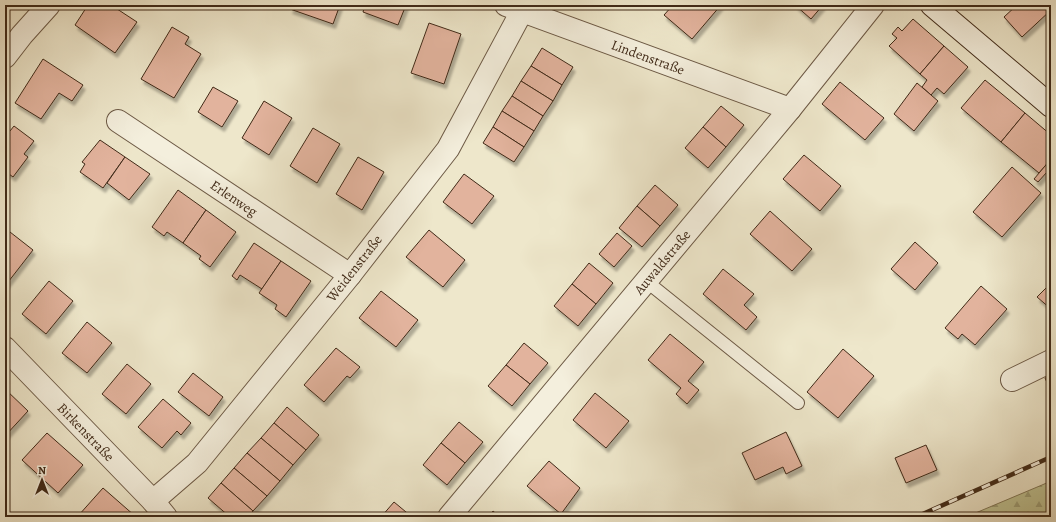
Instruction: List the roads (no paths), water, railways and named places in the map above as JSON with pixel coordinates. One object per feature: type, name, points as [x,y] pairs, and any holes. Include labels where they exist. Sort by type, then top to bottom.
[{"type":"street","points":[[5,57],[22,35],[49,5]]},
{"type":"street","name":"Auwaldstraße","points":[[449,517],[790,109],[873,5]]},
{"type":"street","points":[[932,5],[1051,106]]},
{"type":"street","name":"Lindenstraße","points":[[514,8],[790,109]]},
{"type":"street","name":"Weidenstraße","points":[[159,509],[350,275],[448,149],[514,8]]},
{"type":"street","name":"Erlenweg","points":[[118,121],[350,275]]},
{"type":"street","name":"Birkenstraße","points":[[5,348],[159,509]]},
{"type":"street","points":[[1012,380],[1051,361]]},
{"type":"lane","points":[[646,282],[798,403]]},
{"type":"railway","points":[[916,517],[1051,457]]}]
